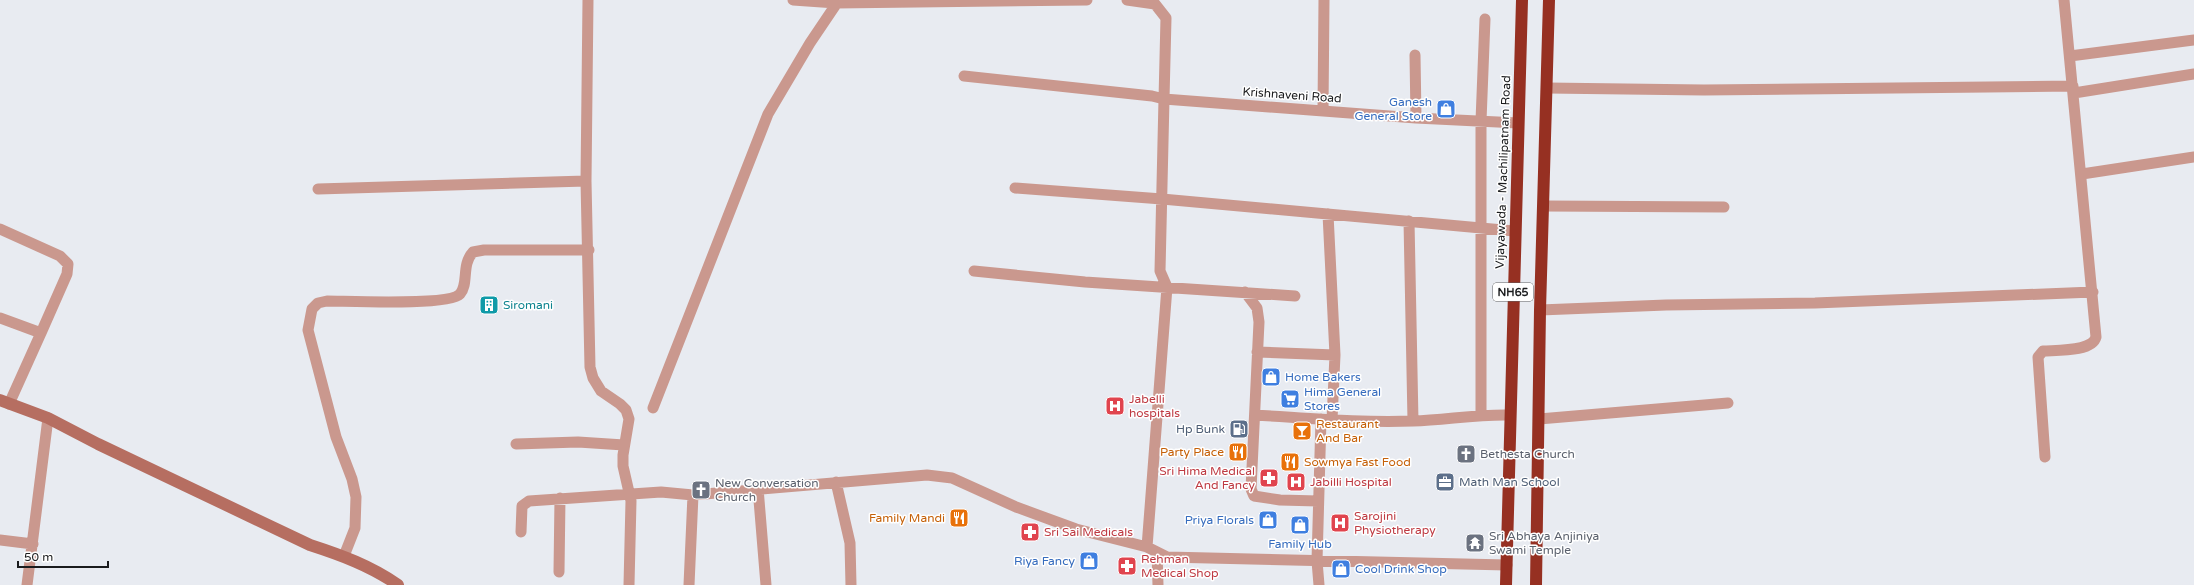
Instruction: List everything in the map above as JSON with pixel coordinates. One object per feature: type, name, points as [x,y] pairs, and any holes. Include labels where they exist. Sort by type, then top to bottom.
[{"type":"highway","name":"Vijayawada - Machilipatnam Road","points":[[1506,585],[1514,231],[1522,0]]},
{"type":"highway","name":"NH65","points":[[1536,585],[1540,310],[1550,0]]},
{"type":"street","points":[[588,0],[586,181],[589,250],[590,367],[593,378],[601,391],[620,404],[627,413],[629,427],[624,445],[623,466],[628,495],[631,501],[629,585]]},
{"type":"street","points":[[793,0],[1087,0]]},
{"type":"street","points":[[1127,0],[1155,4],[1166,18],[1160,271],[1167,287],[1147,547]]},
{"type":"street","points":[[1323,110],[1324,0]]},
{"type":"street","points":[[2045,457],[2038,358],[2043,351],[2088,346],[2095,341],[2093,292],[2064,0]]},
{"type":"street","points":[[653,408],[768,114],[810,43],[838,1]]},
{"type":"street","points":[[1481,414],[1481,121],[1485,19]]},
{"type":"street","points":[[2070,56],[2194,40]]},
{"type":"street","points":[[1415,55],[1416,118]]},
{"type":"street","points":[[1547,88],[1689,90],[2073,90],[2194,74]]},
{"type":"street","name":"Krishnaveni Road","points":[[964,76],[1152,96],[1164,99],[1416,118],[1518,123]]},
{"type":"street","points":[[2082,174],[2194,158]]},
{"type":"street","points":[[318,189],[586,181]]},
{"type":"street","points":[[1015,188],[1162,199],[1328,214],[1345,217],[1409,221],[1514,231]]},
{"type":"street","points":[[1544,206],[1724,207]]},
{"type":"street","points":[[1328,214],[1335,355],[1332,420]]},
{"type":"street","points":[[1409,221],[1413,421]]},
{"type":"street","points":[[0,229],[60,256],[68,264],[68,274],[41,333],[4,402],[48,418],[98,444],[310,545],[344,556],[386,576],[398,585]]},
{"type":"street","points":[[344,556],[355,528],[356,497],[352,479],[336,437],[308,330],[312,309],[318,303],[327,301],[428,302],[452,299],[462,292],[466,265],[473,252],[484,250],[589,250]]},
{"type":"street","points":[[974,271],[1085,282],[1295,296]]},
{"type":"street","points":[[1245,292],[1257,308],[1259,322],[1251,489],[1254,496],[1280,500],[1318,501]]},
{"type":"street","points":[[1540,310],[1666,305],[1815,303],[2093,292]]},
{"type":"street","points":[[0,318],[41,333]]},
{"type":"street","points":[[1258,352],[1335,355]]},
{"type":"street","points":[[1539,419],[1728,403]]},
{"type":"street","points":[[1255,415],[1332,420],[1413,421],[1481,414],[1510,415]]},
{"type":"street","points":[[27,585],[48,418]]},
{"type":"street","points":[[1319,585],[1317,561],[1321,419]]},
{"type":"street","points":[[516,444],[578,442],[624,445]]},
{"type":"street","points":[[521,532],[522,506],[524,503],[560,498],[661,492],[693,496],[758,488],[927,475],[952,478],[1016,507],[1076,530],[1147,547],[1167,557],[1506,565]]},
{"type":"street","points":[[836,482],[850,543],[851,585]]},
{"type":"street","points":[[758,488],[766,585]]},
{"type":"street","points":[[689,585],[693,496]]},
{"type":"street","points":[[559,572],[560,498]]},
{"type":"street","points":[[0,540],[33,544]]},
{"type":"street","points":[[1158,552],[1158,585]]},
{"type":"place","name":"Ganesh General Store","points":[[1446,109]]},
{"type":"place","name":"Siromani","points":[[489,305]]},
{"type":"place","name":"Home Bakers","points":[[1271,377]]},
{"type":"place","name":"Hima General Stores","points":[[1290,399]]},
{"type":"place","name":"Jabelli hospitals","points":[[1115,406]]},
{"type":"place","name":"Hp Bunk","points":[[1239,429]]},
{"type":"place","name":"Restaurant And Bar","points":[[1302,431]]},
{"type":"place","name":"Party Place","points":[[1238,452]]},
{"type":"place","name":"Bethesta Church","points":[[1466,454]]},
{"type":"place","name":"Sowmya Fast Food","points":[[1290,462]]},
{"type":"place","name":"Sri Hima Medical And Fancy","points":[[1269,478]]},
{"type":"place","name":"Jabilli Hospital","points":[[1296,482]]},
{"type":"place","name":"Math Man School","points":[[1445,482]]},
{"type":"place","name":"New Conversation Church","points":[[701,490]]},
{"type":"place","name":"Family Mandi","points":[[959,518]]},
{"type":"place","name":"Priya Florals","points":[[1268,520]]},
{"type":"place","name":"Sarojini Physiotherapy","points":[[1340,523]]},
{"type":"place","name":"Family Hub","points":[[1300,525]]},
{"type":"place","name":"Sri Sai Medicals","points":[[1030,532]]},
{"type":"place","name":"Sri Abhaya Anjiniya Swami Temple","points":[[1475,543]]},
{"type":"place","name":"Riya Fancy","points":[[1089,561]]},
{"type":"place","name":"Rehman Medical Shop","points":[[1127,566]]},
{"type":"place","name":"Cool Drink Shop","points":[[1341,569]]}]
